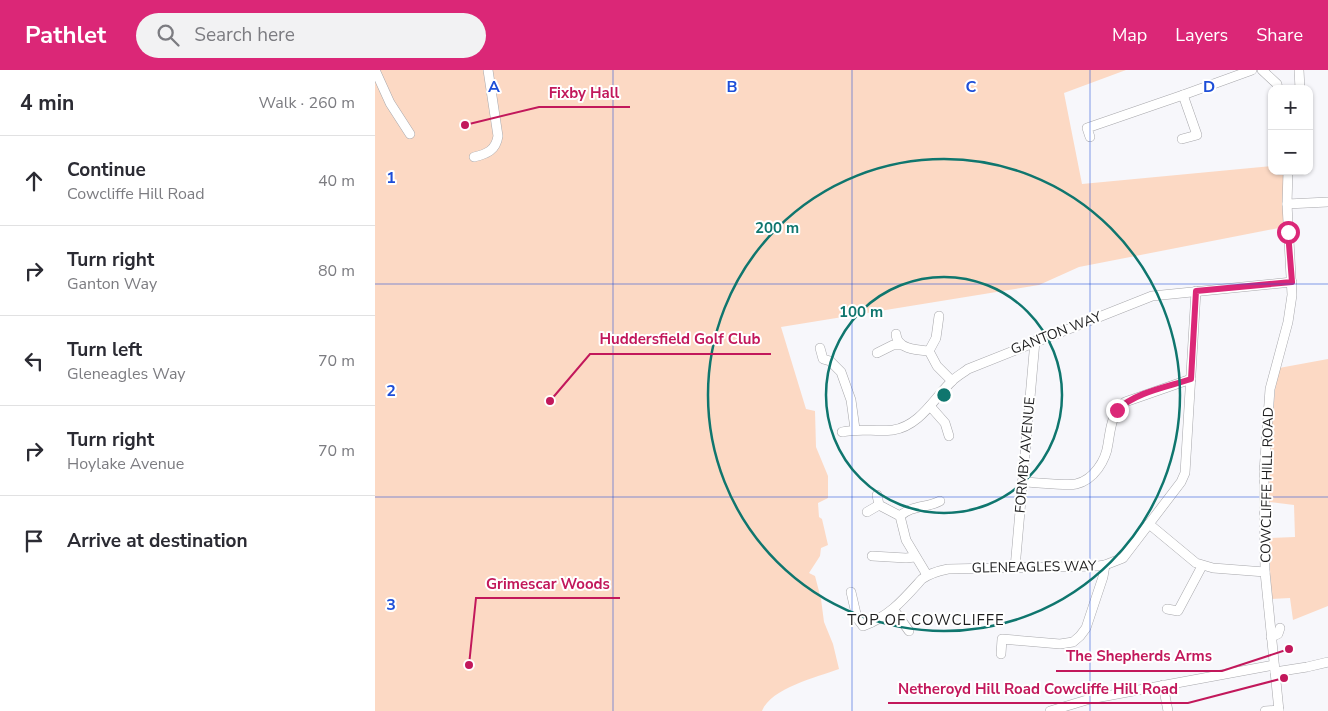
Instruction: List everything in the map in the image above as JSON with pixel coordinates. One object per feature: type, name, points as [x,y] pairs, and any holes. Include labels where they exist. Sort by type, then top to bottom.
[{"type":"street","points":[[375,70],[390,103],[410,134]]},
{"type":"street","points":[[474,157],[490,152],[497,142],[498,136],[488,70]]},
{"type":"street","points":[[1090,137],[1087,128],[1183,96],[1252,70]]},
{"type":"street","points":[[1262,70],[1277,85]]},
{"type":"street","points":[[1299,70],[1300,85]]},
{"type":"street","points":[[1182,140],[1201,134],[1183,96]]},
{"type":"street","name":"COWCLIFFE HILL ROAD","points":[[1279,711],[1265,572],[1264,472],[1269,398],[1274,371],[1288,322],[1292,295],[1287,204],[1288,175]]},
{"type":"street","points":[[1287,204],[1328,202]]},
{"type":"street","name":"GANTON WAY","points":[[842,432],[855,429],[892,430],[900,428],[914,421],[952,381],[968,369],[1152,296],[1292,282]]},
{"type":"street","name":"GLENEAGLES WAY","points":[[927,575],[948,569],[1105,565],[1123,558],[1181,482],[1185,473],[1196,291]]},
{"type":"street","points":[[929,352],[936,338],[939,316]]},
{"type":"street","points":[[896,334],[900,345]]},
{"type":"street","name":"FORMBY AVENUE","points":[[1015,568],[1035,342]]},
{"type":"street","points":[[877,352],[893,345],[900,345],[929,352],[937,366],[952,381]]},
{"type":"street","points":[[820,348],[820,361],[830,361],[841,372],[851,400],[855,429]]},
{"type":"street","points":[[1022,482],[1076,484],[1086,480],[1095,472],[1107,454],[1112,420],[1117,410],[1125,402],[1191,379]]},
{"type":"street","points":[[930,406],[945,423],[949,436]]},
{"type":"street","points":[[877,495],[879,505]]},
{"type":"street","points":[[901,516],[906,510],[928,506],[940,501]]},
{"type":"street","points":[[867,512],[879,505]]},
{"type":"street","points":[[879,505],[901,516]]},
{"type":"street","points":[[851,592],[857,618],[863,626],[894,610],[927,575],[906,540],[901,516]]},
{"type":"street","points":[[1149,524],[1202,566],[1265,572]]},
{"type":"street","points":[[872,556],[915,557]]},
{"type":"street","points":[[1001,654],[1002,639],[1060,644],[1073,642],[1086,628],[1103,577],[1105,565]]},
{"type":"street","points":[[1167,609],[1178,611],[1202,566]]},
{"type":"street","points":[[894,610],[909,631]]},
{"type":"street","points":[[1271,637],[1279,634],[1280,628]]},
{"type":"street","points":[[1050,711],[1090,698],[1163,685],[1275,668],[1307,667],[1328,662]]},
{"type":"street","points":[[1163,685],[1168,711]]},
{"type":"street","points":[[1265,711],[1279,711]]},
{"type":"shaded area","points":[[375,70],[1126,70],[1064,93],[1082,184],[1268,166],[1268,175],[1284,175],[1284,227],[1079,267],[1039,285],[781,327],[806,409],[815,411],[816,447],[828,476],[828,498],[818,503],[819,517],[822,519],[828,545],[821,548],[820,556],[809,573],[815,576],[824,622],[833,644],[839,669],[796,684],[785,690],[767,703],[762,711],[375,711]]},
{"type":"shaded area","points":[[1328,359],[1328,606],[1293,620],[1290,598],[1271,599],[1269,538],[1295,537],[1294,505],[1269,502],[1270,447],[1276,379],[1279,368]]},
{"type":"place","name":"Fixby Hall","points":[[465,125]]},
{"type":"place","name":"Huddersfield Golf Club","points":[[550,401]]},
{"type":"place","name":"The Shepherds Arms","points":[[1289,649]]},
{"type":"place","name":"Grimescar Woods","points":[[469,665]]},
{"type":"place","name":"Netheroyd Hill Road Cowcliffe Hill Road","points":[[1284,678]]},
{"type":"district","name":"TOP OF COWCLIFFE","points":[[926,620]]},
{"type":"route","points":[[1117,410],[1125,402],[1191,379],[1196,291],[1292,282],[1288,232]]}]
